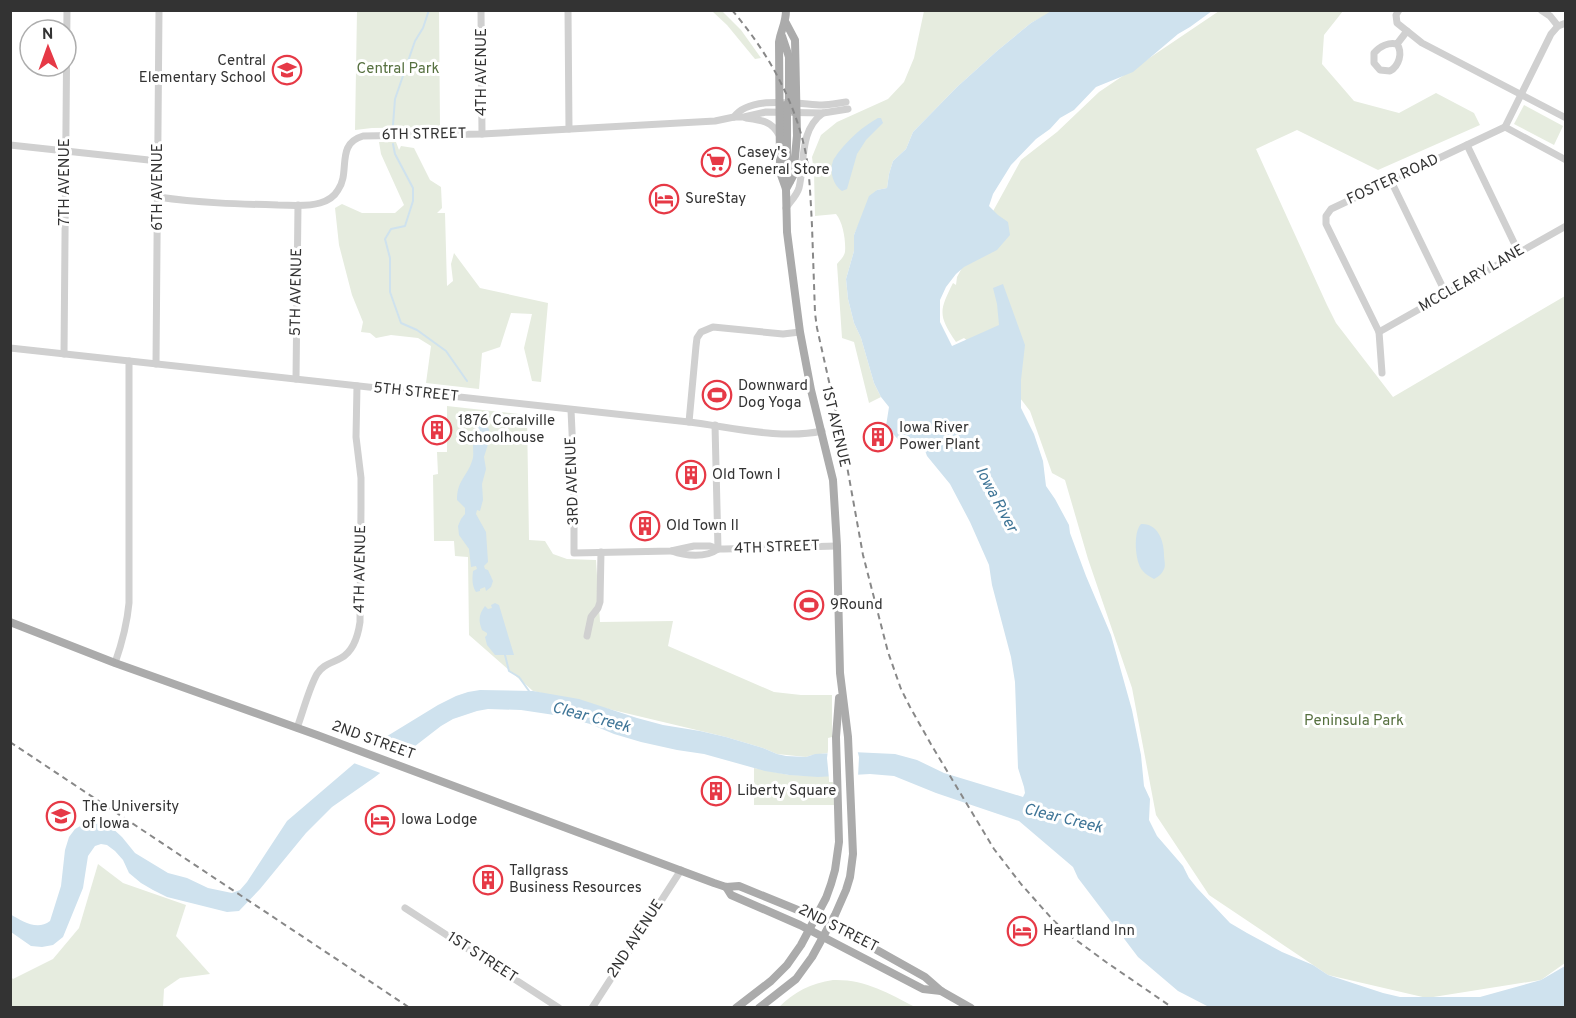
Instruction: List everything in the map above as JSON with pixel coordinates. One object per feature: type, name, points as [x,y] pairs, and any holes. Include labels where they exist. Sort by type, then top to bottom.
[{"type":"main road","name":"1ST AVENUE","points":[[736,1008],[780,973],[795,955],[826,898],[835,870],[839,842],[836,737],[840,673],[833,480],[800,332],[787,232],[788,185],[793,176],[796,150],[788,108],[789,57],[781,33],[786,23],[786,10]]},
{"type":"main road","name":"1ST AVENUE","points":[[786,23],[795,40],[788,108],[780,137],[780,172],[788,185]]},
{"type":"main road","name":"2ND STREET","points":[[10,622],[115,663],[410,769],[726,887],[739,886],[829,924],[924,977],[941,991],[971,1008]]},
{"type":"main road","name":"1ST AVENUE","points":[[759,1008],[796,979],[812,957],[846,890],[852,865],[853,842],[848,737],[840,673]]},
{"type":"main road","name":"2ND STREET","points":[[726,887],[731,896],[809,929],[923,988],[941,991]]},
{"type":"street","name":"7TH AVENUE","points":[[64,354],[66,10]]},
{"type":"street","name":"6TH AVENUE","points":[[156,364],[159,10]]},
{"type":"street","name":"4TH AVENUE","points":[[481,10],[482,134]]},
{"type":"street","points":[[568,10],[569,129]]},
{"type":"street","points":[[1399,10],[1396,20],[1422,43],[1566,118]]},
{"type":"street","points":[[1542,10],[1562,25],[1551,34],[1505,127],[1564,156]]},
{"type":"street","points":[[1397,44],[1407,31]]},
{"type":"street","points":[[1389,44],[1397,44],[1399,59],[1397,64],[1390,71],[1380,70],[1374,63],[1374,53],[1389,44]]},
{"type":"street","name":"6TH STREET","points":[[734,117],[743,109],[763,103],[788,108]]},
{"type":"street","points":[[786,208],[799,187],[810,125],[823,113],[847,106],[788,108]]},
{"type":"street","points":[[788,108],[823,113]]},
{"type":"street","name":"6TH STREET","points":[[158,197],[218,204],[320,203],[337,191],[343,178],[346,150],[357,137],[482,134],[715,121],[788,108]]},
{"type":"street","points":[[744,117],[770,123],[780,137]]},
{"type":"street","name":"FOSTER ROAD","points":[[1382,373],[1381,343],[1378,332],[1326,224],[1326,216],[1331,210],[1505,127]]},
{"type":"street","points":[[10,145],[158,161]]},
{"type":"street","points":[[1467,145],[1519,253]]},
{"type":"street","points":[[1391,181],[1446,294]]},
{"type":"street","name":"5TH AVENUE","points":[[296,379],[298,205]]},
{"type":"street","name":"MCCLEARY LANE","points":[[1378,332],[1566,226]]},
{"type":"street","points":[[689,422],[697,338],[701,332],[712,327],[783,334],[800,332]]},
{"type":"street","name":"5TH STREET","points":[[10,348],[792,435],[822,431]]},
{"type":"street","points":[[115,663],[128,622],[129,603],[129,361]]},
{"type":"street","name":"4TH AVENUE","points":[[297,728],[317,674],[325,666],[347,654],[354,643],[360,622],[362,506],[356,436],[357,386]]},
{"type":"street","name":"3RD AVENUE","points":[[571,410],[574,553]]},
{"type":"street","points":[[715,425],[718,549]]},
{"type":"street","name":"4TH STREET","points":[[574,553],[671,551],[694,546],[710,546],[718,549],[837,546]]},
{"type":"street","points":[[587,636],[591,617],[600,602],[601,552]]},
{"type":"street","name":"2ND AVENUE","points":[[592,1008],[681,870]]},
{"type":"street","name":"1ST STREET","points":[[405,908],[559,1008]]},
{"type":"green space","name":"Central Park","points":[[357,11],[439,11],[440,127],[355,130]]},
{"type":"green space","points":[[712,11],[722,11],[741,30],[761,58],[755,59],[727,25]]},
{"type":"green space","points":[[924,11],[1053,11],[1031,23],[997,51],[957,87],[913,132],[906,149],[893,161],[887,188],[877,190],[865,210],[854,235],[854,251],[846,279],[854,323],[881,397],[869,403],[854,342],[842,338],[837,264],[845,252],[844,232],[836,214],[815,216],[812,157],[821,135],[837,122],[888,99],[904,82],[914,58]]},
{"type":"green space","name":"Peninsula Park","points":[[1219,11],[1343,11],[1324,35],[1322,64],[1354,101],[1399,113],[1436,93],[1474,113],[1480,125],[1378,170],[1297,130],[1256,149],[1336,323],[1393,397],[1565,296],[1565,963],[1541,980],[1427,998],[1328,975],[1209,895],[1156,815],[1132,688],[1088,559],[1065,480],[1052,473],[1030,411],[991,360],[964,338],[956,342],[943,319],[943,307],[948,292],[953,283],[956,285],[957,277],[1021,160],[1057,132],[1099,92]]},
{"type":"green space","points":[[1524,105],[1563,126],[1554,145],[1514,124]]},
{"type":"green space","points":[[379,142],[396,142],[399,150],[401,146],[414,148],[430,180],[441,187],[442,208],[437,213],[445,213],[447,286],[453,281],[451,264],[454,253],[480,288],[548,303],[541,382],[532,381],[524,348],[532,314],[511,313],[500,347],[482,353],[479,389],[426,383],[431,346],[418,338],[391,335],[376,338],[370,333],[361,332],[363,322],[352,295],[339,245],[335,208],[342,204],[362,213],[395,213],[404,205],[381,154]]},
{"type":"green space","points":[[447,406],[527,415],[529,540],[545,541],[553,554],[567,559],[596,560],[600,622],[673,621],[668,646],[774,692],[832,695],[832,737],[828,738],[828,753],[806,757],[777,754],[726,737],[533,691],[469,635],[468,557],[455,556],[454,541],[434,541],[433,475],[438,474],[437,452],[447,452]]},
{"type":"green space","points":[[754,768],[789,775],[829,776],[829,782],[833,782],[834,805],[754,805]]},
{"type":"green space","points":[[98,864],[123,883],[186,905],[176,936],[210,974],[180,978],[164,989],[163,1007],[11,1007],[11,977],[13,979],[53,959],[79,928]]},
{"type":"green space","points":[[833,980],[866,984],[915,1007],[779,1007],[803,989]]},
{"type":"water","points":[[1053,10],[1212,11],[1178,34],[1133,72],[1096,87],[1074,110],[1060,118],[1036,139],[1011,165],[993,194],[989,206],[1008,222],[1010,235],[997,250],[964,267],[956,274],[940,300],[940,322],[952,346],[999,325],[993,288],[1003,284],[1025,345],[1021,408],[1034,434],[1043,461],[1046,486],[1069,525],[1086,576],[1111,635],[1132,710],[1141,755],[1144,786],[1150,799],[1149,820],[1157,836],[1183,866],[1197,888],[1230,923],[1282,952],[1313,965],[1328,975],[1400,997],[1480,997],[1541,980],[1565,966],[1565,1007],[1209,1007],[1178,991],[1138,957],[1078,878],[1073,867],[1019,821],[894,776],[870,774],[818,777],[765,771],[704,754],[641,742],[561,716],[521,710],[477,711],[453,719],[441,726],[332,807],[306,833],[239,911],[227,912],[167,897],[141,883],[129,873],[123,860],[115,851],[101,844],[95,846],[88,856],[83,888],[63,937],[53,945],[31,946],[11,932],[10,914],[35,925],[50,921],[61,886],[65,850],[69,837],[75,829],[98,820],[110,826],[135,853],[168,873],[187,878],[208,888],[232,893],[240,890],[287,821],[384,738],[456,696],[480,690],[533,691],[579,699],[637,718],[726,737],[786,756],[806,757],[815,754],[852,752],[895,754],[917,760],[944,773],[1023,797],[1024,787],[1018,768],[1015,682],[989,565],[950,484],[927,456],[922,442],[913,440],[904,446],[886,426],[889,407],[874,383],[861,338],[854,323],[846,279],[854,251],[854,235],[869,196],[877,190],[887,188],[893,161],[906,149],[913,132],[957,87],[997,51],[1031,23]]},
{"type":"water","points":[[881,118],[883,123],[866,140],[857,154],[847,189],[842,191],[833,178],[831,169],[833,160],[852,138]]},
{"type":"water","points":[[479,416],[489,429],[489,441],[484,457],[486,469],[482,484],[483,500],[480,511],[477,510],[476,514],[486,532],[488,562],[484,566],[493,581],[491,587],[486,591],[485,587],[476,592],[472,577],[473,571],[477,569],[476,566],[471,567],[469,549],[459,535],[458,526],[465,514],[465,508],[457,500],[457,493],[473,459],[476,429],[474,418]]},
{"type":"water","points":[[1141,524],[1152,526],[1159,534],[1163,544],[1165,567],[1154,579],[1143,571],[1138,560],[1136,540]]},
{"type":"water","points":[[495,603],[499,605],[514,655],[495,655],[487,645],[485,637],[487,633],[482,630],[480,617],[485,606],[488,609],[492,608],[491,605]]},
{"type":"pier","points":[[375,741],[410,754],[383,774],[351,762]]},
{"type":"pier","points":[[857,749],[858,777],[829,779],[828,750]]},
{"type":"waterway","points":[[393,125],[395,99],[415,41],[423,28],[429,10]]},
{"type":"waterway","points":[[393,144],[395,154],[413,188],[413,201],[405,226],[391,229],[385,239],[390,258],[390,292],[401,323],[417,330],[446,351],[467,381]]},
{"type":"waterway","points":[[505,655],[509,671],[519,677],[529,691]]},
{"type":"railway","points":[[732,10],[759,45],[781,83],[804,144],[810,188],[817,328],[843,444],[863,555],[888,652],[901,689],[932,746],[994,849],[1021,884],[1053,920],[1072,937],[1173,1008]]},
{"type":"railway","points":[[10,742],[410,1008]]},
{"type":"place","name":"Central Elementary School","points":[[287,70]]},
{"type":"place","name":"Casey's General Store","points":[[716,162]]},
{"type":"place","name":"SureStay","points":[[664,199]]},
{"type":"place","name":"Downward Dog Yoga","points":[[717,395]]},
{"type":"place","name":"1876 Coralville Schoolhouse","points":[[437,430]]},
{"type":"place","name":"Iowa River Power Plant","points":[[878,437]]},
{"type":"place","name":"Old Town I","points":[[691,475]]},
{"type":"place","name":"Old Town II","points":[[645,526]]},
{"type":"place","name":"9Round","points":[[809,605]]},
{"type":"place","name":"Liberty Square","points":[[716,791]]},
{"type":"place","name":"The University of Iowa","points":[[61,816]]},
{"type":"place","name":"Iowa Lodge","points":[[380,820]]},
{"type":"place","name":"Tallgrass Business Resources","points":[[488,880]]},
{"type":"place","name":"Heartland Inn","points":[[1022,931]]},
{"type":"water label","name":"Iowa River","points":[[996,500]]},
{"type":"water label","name":"Clear Creek","points":[[591,718]]},
{"type":"water label","name":"Clear Creek","points":[[1063,819]]}]
